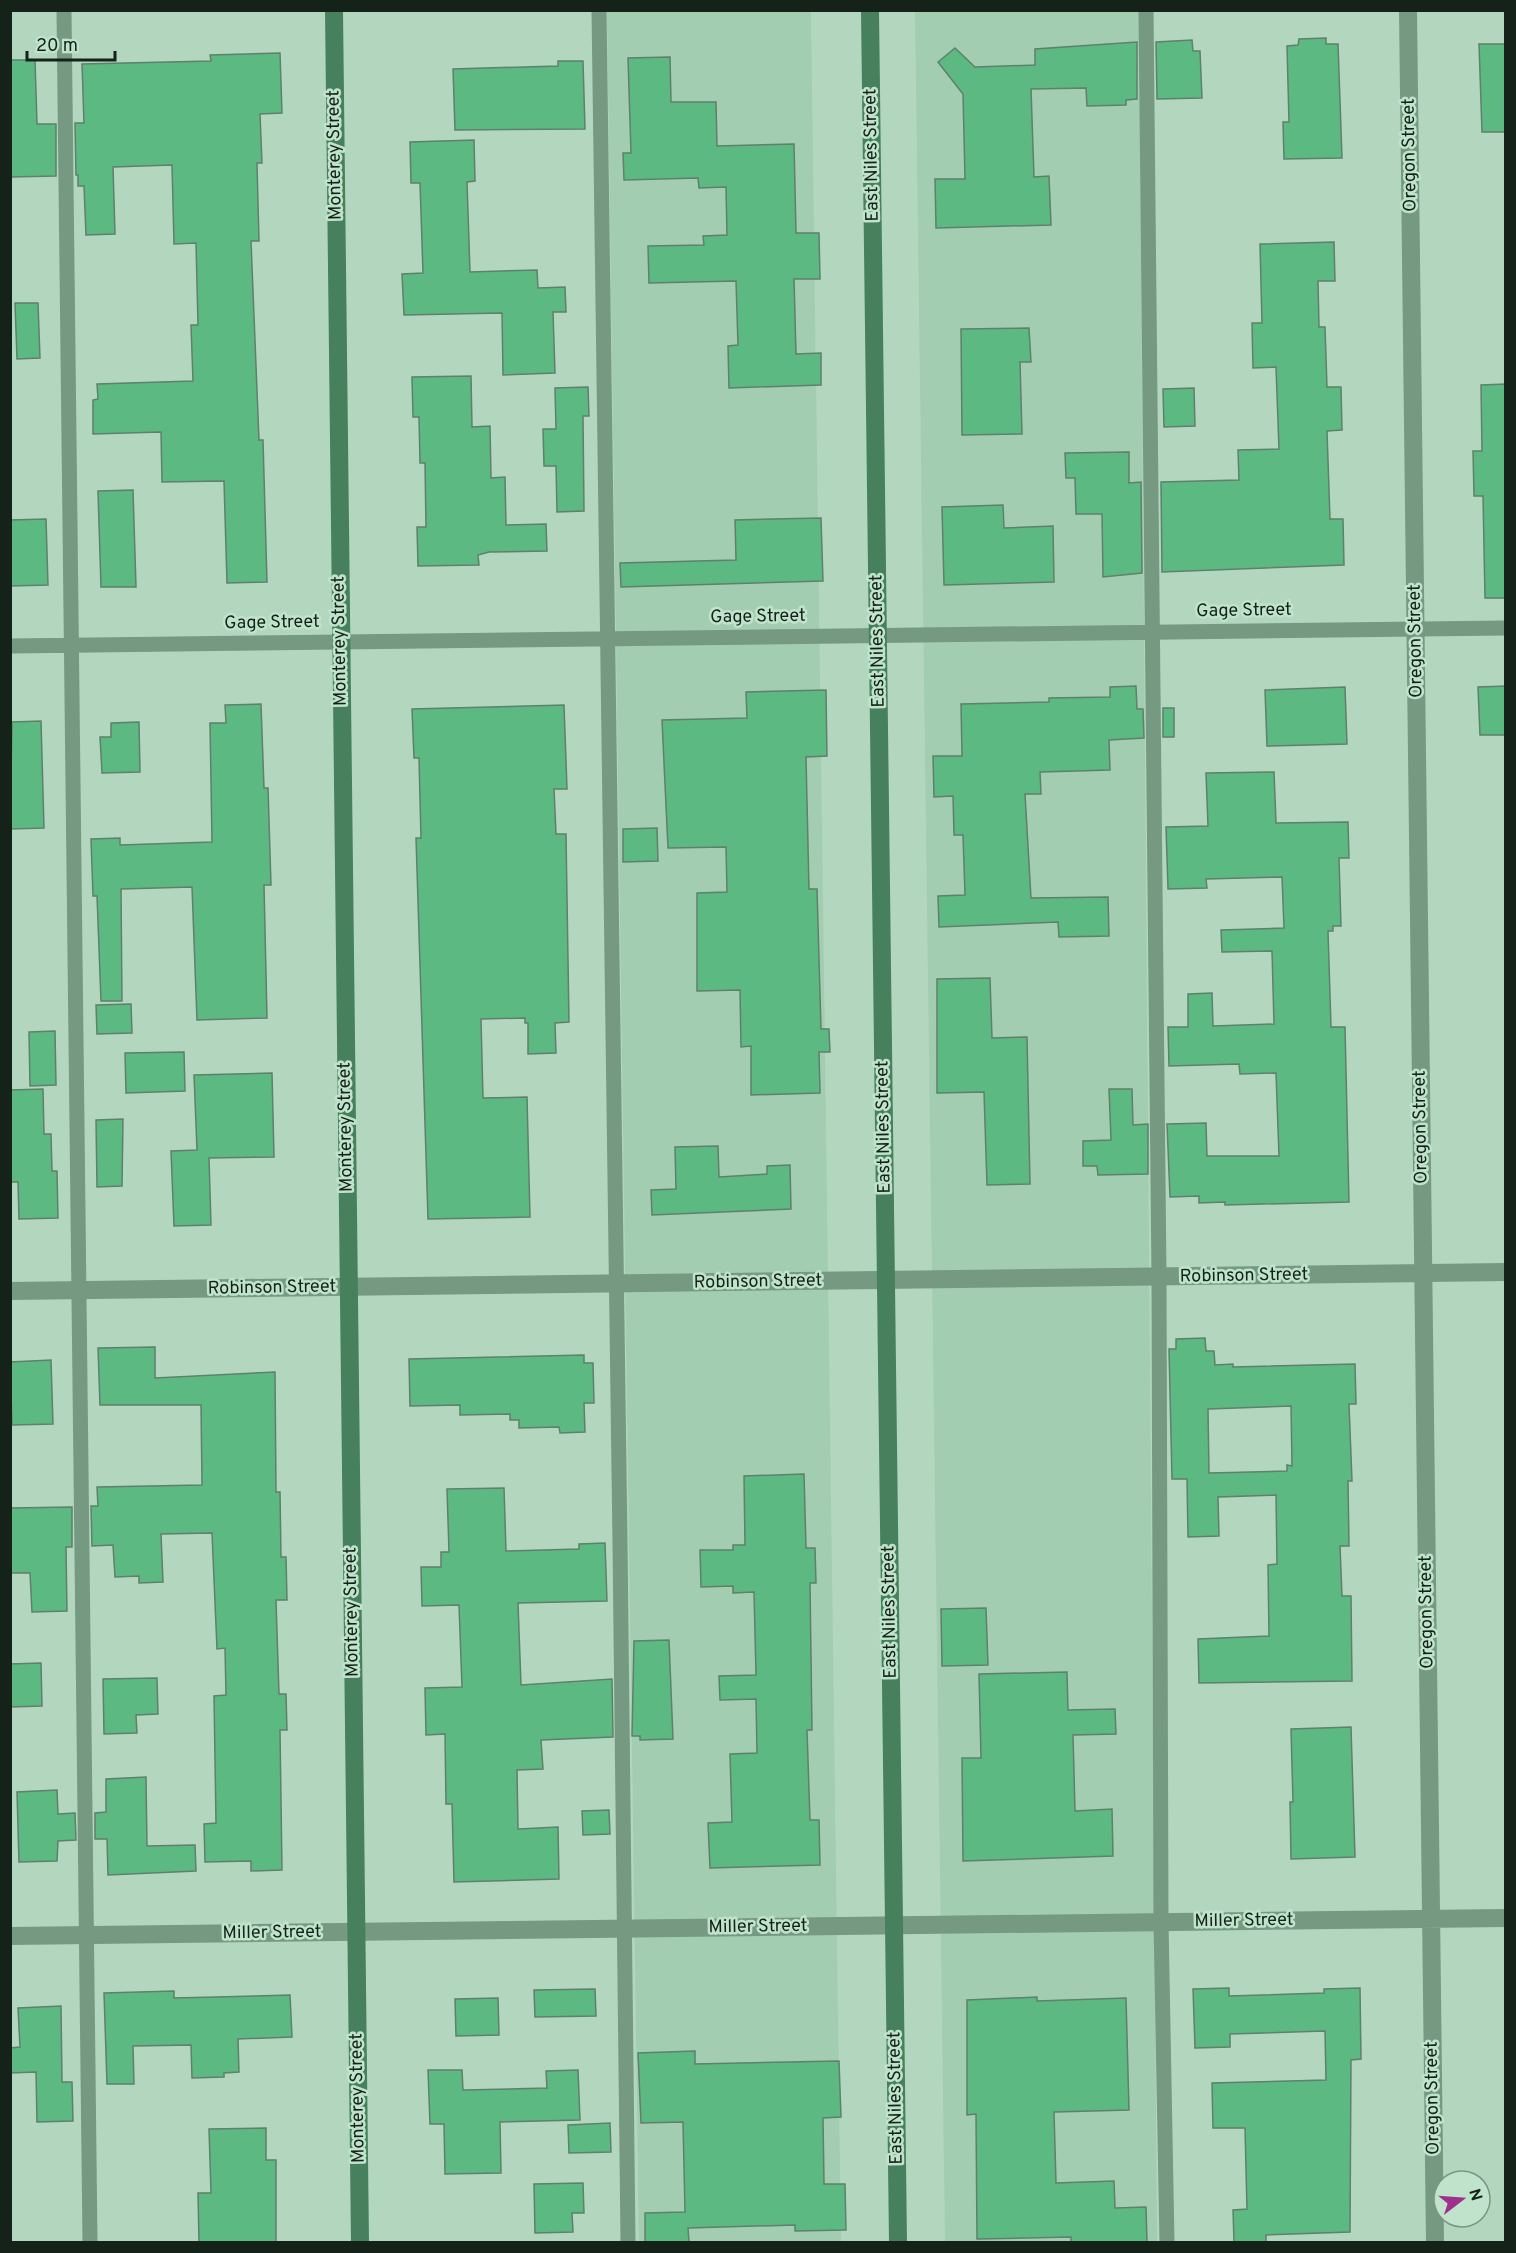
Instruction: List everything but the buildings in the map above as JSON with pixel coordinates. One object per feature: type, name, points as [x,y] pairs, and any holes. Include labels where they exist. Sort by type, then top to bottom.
[{"type":"main road","name":"Monterey Street","points":[[334,10],[360,2242]]},
{"type":"main road","name":"East Niles Street","points":[[870,10],[898,2242]]},
{"type":"street","name":"Oregon Street","points":[[1408,10],[1435,2242]]},
{"type":"street","name":"Robinson Street","points":[[10,1291],[1506,1272]]},
{"type":"street","name":"Miller Street","points":[[10,1936],[1506,1918]]},
{"type":"lane","points":[[64,10],[90,2242]]},
{"type":"lane","points":[[599,10],[605,639],[626,1928],[628,2242]]},
{"type":"lane","points":[[1146,10],[1159,1277],[1161,1922],[1167,2242]]},
{"type":"lane","name":"Gage Street","points":[[10,646],[1506,628]]},
{"type":"shaded area","points":[[607,11],[811,11],[841,2242],[639,2242]]},
{"type":"shaded area","points":[[915,11],[1139,11],[1157,2242],[945,2242]]}]
